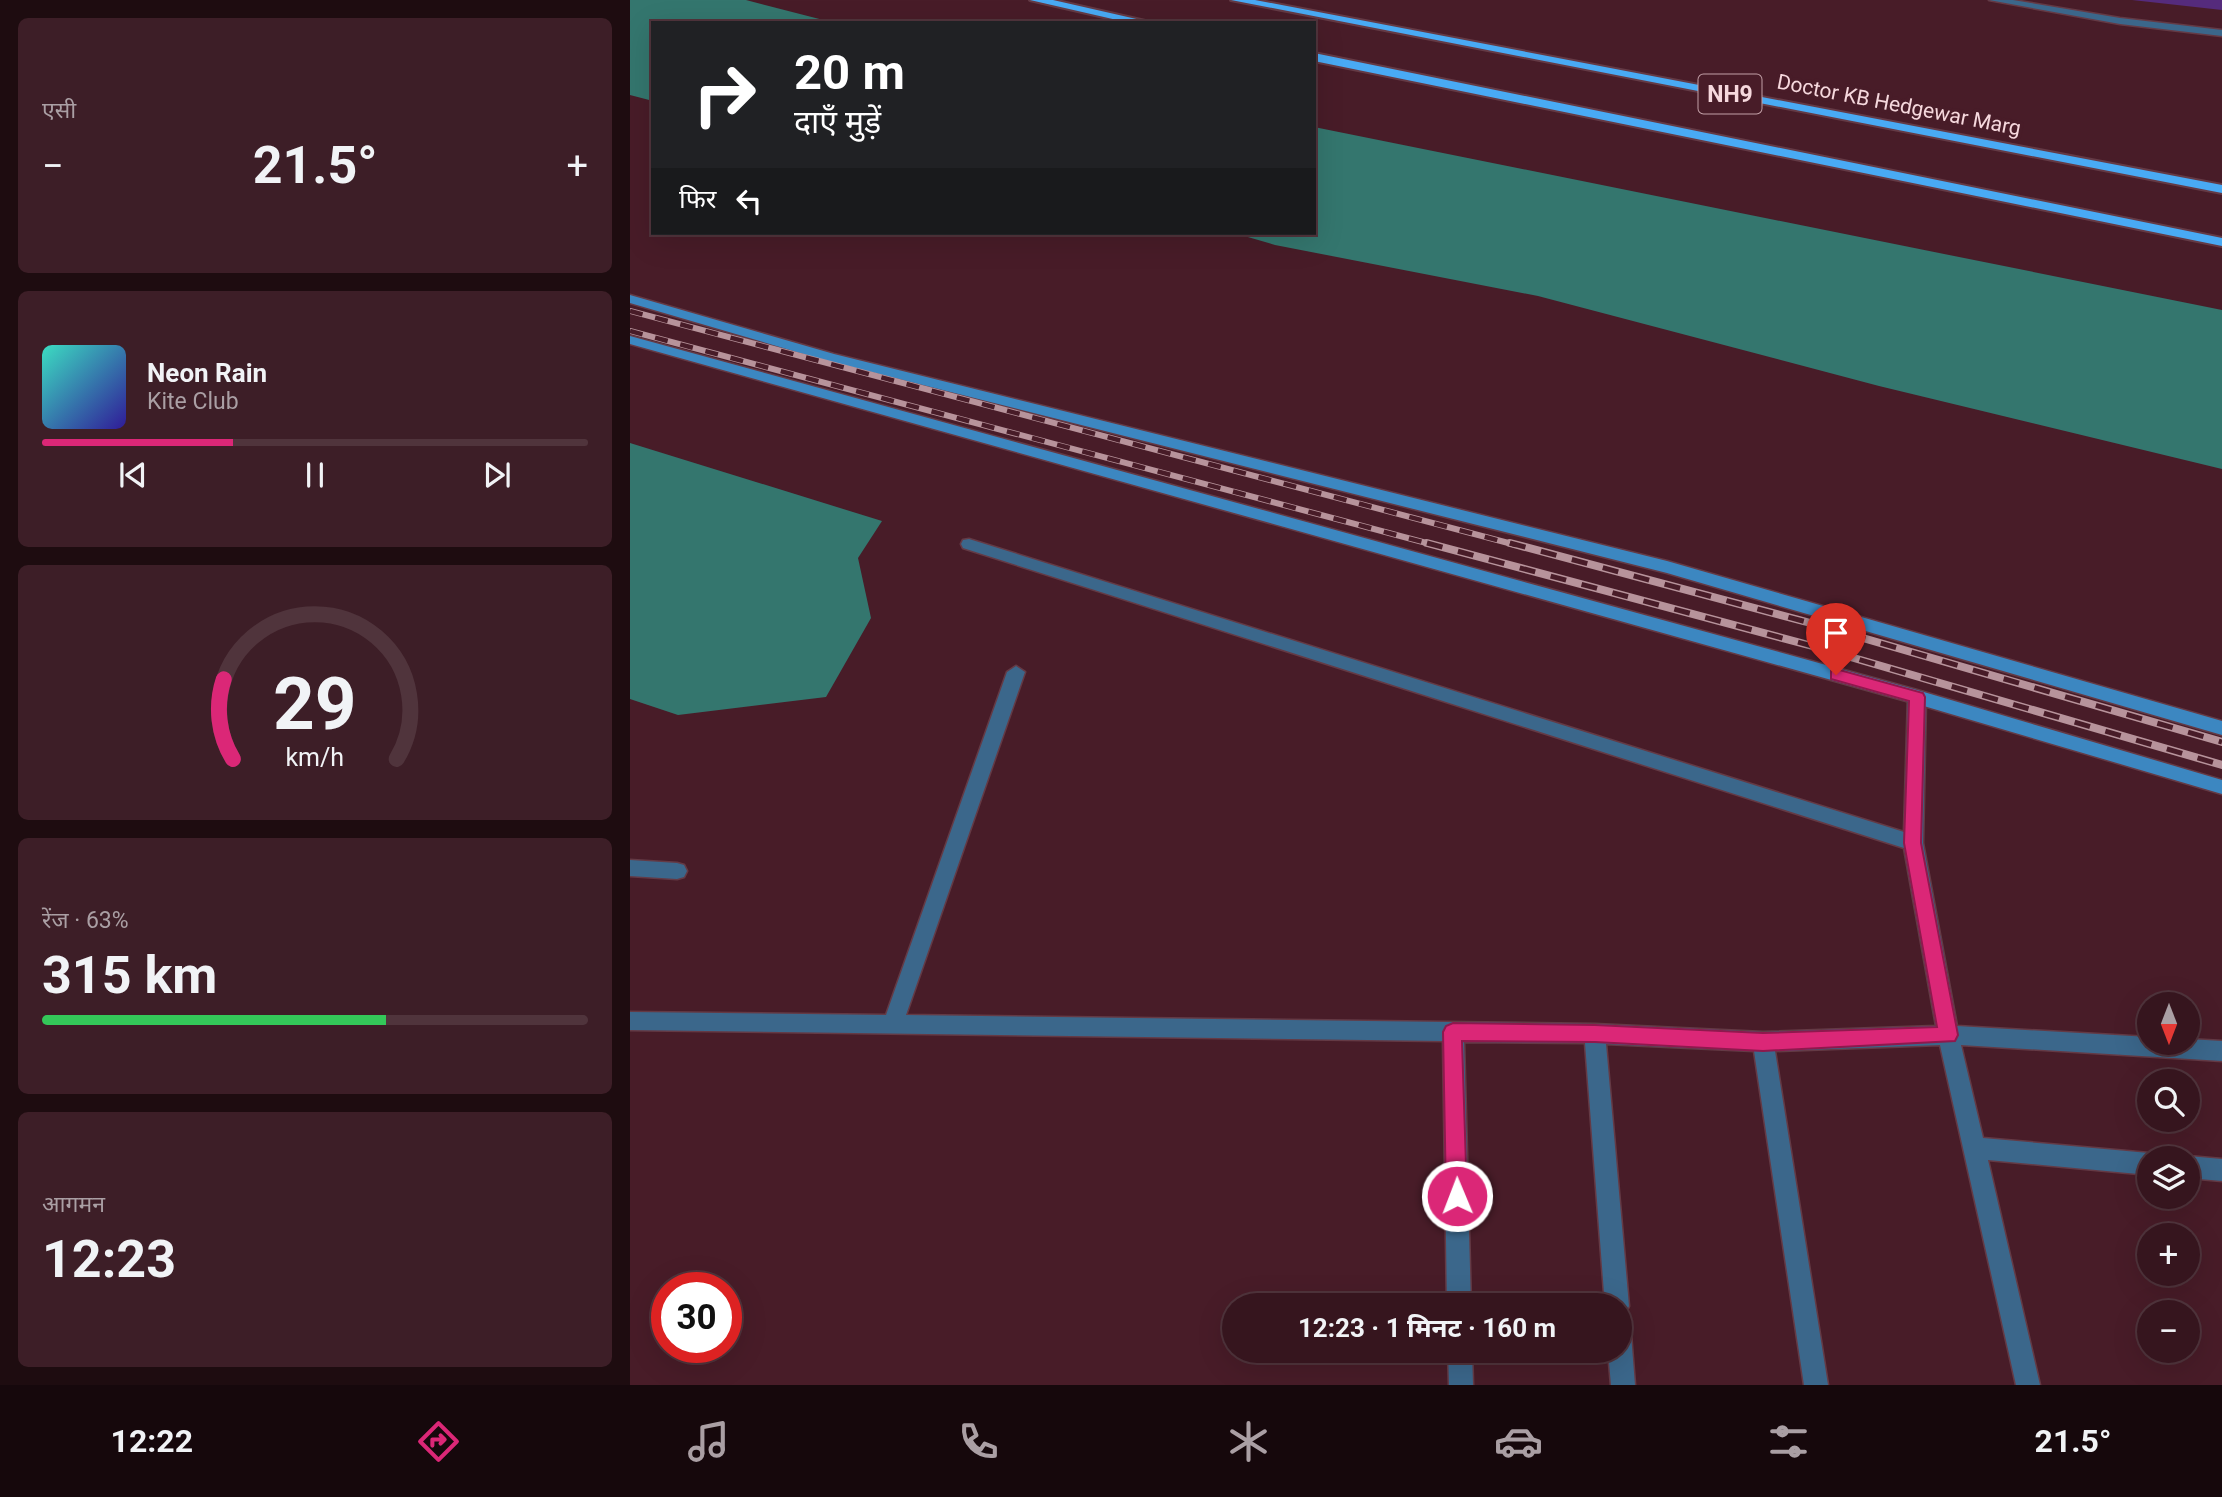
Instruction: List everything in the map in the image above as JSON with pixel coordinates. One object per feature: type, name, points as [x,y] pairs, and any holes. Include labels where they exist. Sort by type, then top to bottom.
[{"type":"highway","points":[[1036,0],[1137,21]]},
{"type":"highway","name":"Doctor KB Hedgewar Marg","points":[[1237,0],[2222,189]]},
{"type":"highway","name":"NH9","points":[[1316,57],[2222,242]]},
{"type":"main road","points":[[630,299],[843,360],[1667,567],[2222,728]]},
{"type":"main road","points":[[630,340],[1917,697],[2222,786]]},
{"type":"street","points":[[1994,0],[2120,21],[2222,33]]},
{"type":"street","points":[[2064,0],[2222,22]]},
{"type":"street","points":[[969,544],[1913,843]]},
{"type":"street","points":[[893,1024],[1016,672]]},
{"type":"street","points":[[1917,697],[1913,843],[1948,1035],[2028,1385]]},
{"type":"street","points":[[630,869],[677,871]]},
{"type":"street","points":[[630,1021],[1595,1034],[1763,1042],[1948,1035],[2222,1051]]},
{"type":"street","points":[[1453,1032],[1459,1293]]},
{"type":"street","points":[[1595,1034],[1615,1293]]},
{"type":"street","points":[[1763,1042],[1816,1385]]},
{"type":"street","points":[[1974,1148],[2137,1163]]},
{"type":"street","points":[[2200,1168],[2222,1170]]},
{"type":"street","points":[[1460,1363],[1461,1385]]},
{"type":"street","points":[[1621,1363],[1623,1385]]},
{"type":"shaded area","points":[[2132,0],[2222,0],[2222,10]]},
{"type":"water","points":[[630,0],[746,0],[827,21],[651,21],[651,100],[630,95]]},
{"type":"water","points":[[1316,127],[2222,310],[2222,469],[1879,386],[1538,296],[1275,245],[1241,235],[1316,235]]},
{"type":"water","points":[[630,443],[882,521],[858,558],[871,618],[826,697],[678,715],[630,699]]},
{"type":"railway","points":[[630,311],[1516,545]]},
{"type":"railway","points":[[630,331],[1434,545]]},
{"type":"railway","points":[[1427,543],[1816,647],[2222,765]]},
{"type":"railway","points":[[1510,543],[1818,625],[2222,742]]},
{"type":"route","points":[[1457,1196],[1453,1032],[1595,1034],[1763,1042],[1948,1035],[1913,843],[1917,697],[1836,675]]}]
